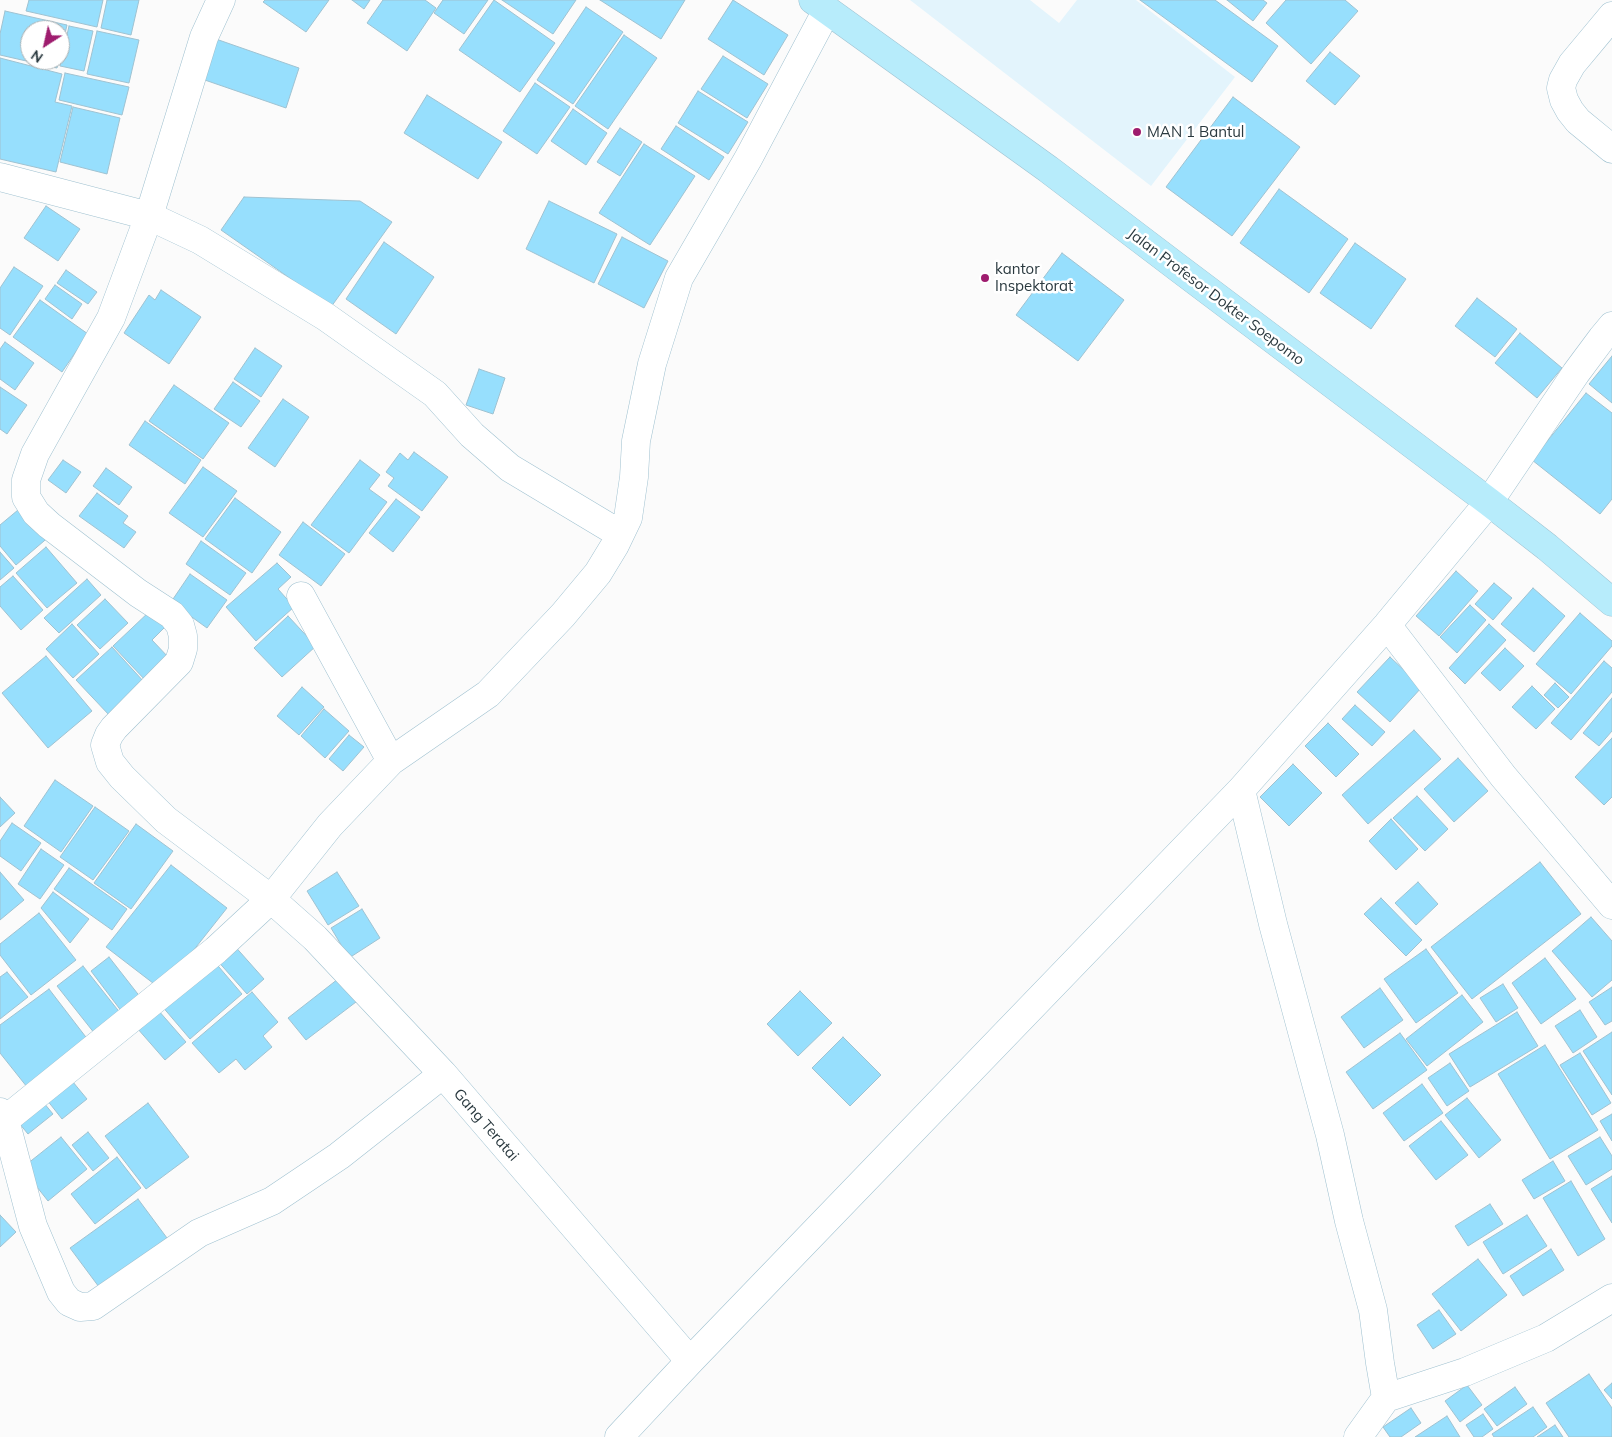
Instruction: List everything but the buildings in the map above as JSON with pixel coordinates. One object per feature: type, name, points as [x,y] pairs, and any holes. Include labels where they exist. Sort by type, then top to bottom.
[{"type":"main road","name":"Jalan Profesor Dokter Soepomo","points":[[820,5],[1048,169],[1489,502],[1547,547],[1612,602]]},
{"type":"street","points":[[149,216],[204,37],[221,0]]},
{"type":"street","points":[[443,1074],[339,1156],[272,1201],[199,1234],[93,1306],[80,1308],[69,1302],[61,1292],[33,1226],[2,1116],[209,956],[271,899],[330,825],[391,761],[488,694],[563,615],[598,573],[615,545],[628,518],[634,476],[636,440],[652,364],[679,278],[748,159],[820,5]]},
{"type":"street","points":[[1612,16],[1572,64],[1563,80],[1562,88],[1564,100],[1578,121],[1612,149]]},
{"type":"street","points":[[0,177],[149,216],[200,240],[326,317],[435,394],[472,436],[510,468],[620,534]]},
{"type":"street","name":"Gang Teratai","points":[[149,216],[111,318],[35,454],[26,480],[26,498],[36,513],[138,593],[172,615],[180,625],[183,636],[183,650],[179,662],[114,728],[105,745],[110,762],[122,777],[166,820],[271,899],[315,938],[443,1074],[690,1362]]},
{"type":"street","points":[[619,1437],[1241,790],[1387,626],[1489,502],[1543,420],[1612,326]]},
{"type":"street","points":[[302,596],[391,761]]},
{"type":"street","points":[[1387,626],[1503,776],[1612,905]]},
{"type":"street","points":[[1241,790],[1273,924],[1330,1135],[1349,1221],[1373,1310],[1386,1398]]},
{"type":"street","points":[[1362,1436],[1386,1398],[1465,1372],[1546,1338],[1612,1298]]},
{"type":"shaded area","name":"MAN 1 Bantul","points":[[910,0],[1030,0],[1059,23],[1077,0],[1136,0],[1235,77],[1151,186]]},
{"type":"place","name":"MAN 1 Bantul","points":[[1137,132]]},
{"type":"place","name":"kantor Inspektorat","points":[[985,278]]}]
